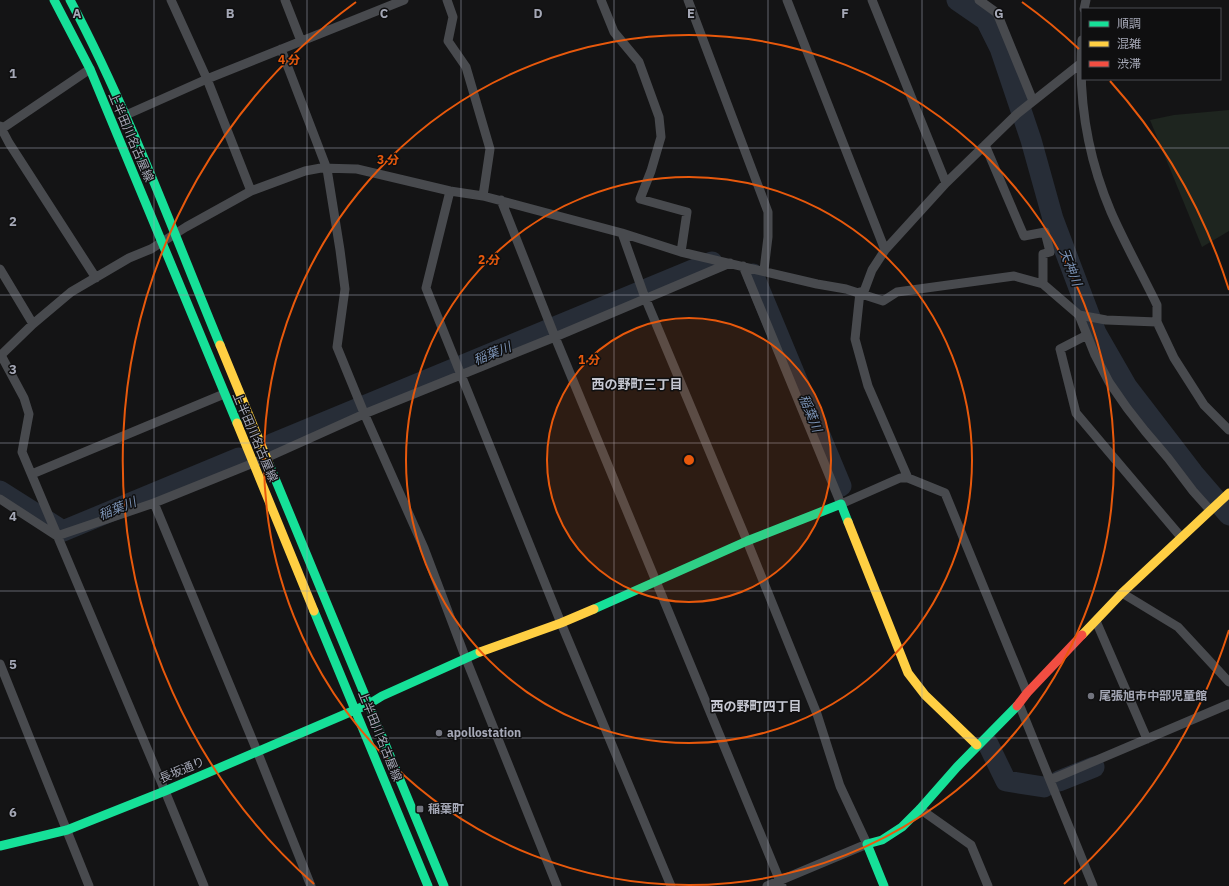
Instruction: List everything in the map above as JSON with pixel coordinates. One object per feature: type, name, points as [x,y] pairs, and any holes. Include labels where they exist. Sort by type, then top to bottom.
[{"type":"main road","name":"上半田川名古屋線","points":[[54,0],[90,70],[428,886]]},
{"type":"main road","name":"上半田川名古屋線","points":[[70,0],[89,36],[126,116],[444,886]]},
{"type":"main road","points":[[884,886],[867,844],[882,840],[902,827],[1122,593],[1229,493]]},
{"type":"main road","name":"長坂通り","points":[[0,846],[67,830],[165,791],[356,710],[382,696],[466,659],[561,623],[747,542],[841,504]]},
{"type":"main road","points":[[841,504],[908,672],[925,695],[978,745]]},
{"type":"street","points":[[171,0],[207,79],[251,191]]},
{"type":"street","points":[[285,0],[301,41]]},
{"type":"street","points":[[126,116],[207,79],[393,2],[404,0]]},
{"type":"street","points":[[447,0],[453,17],[448,41],[466,67],[490,149],[483,196]]},
{"type":"street","points":[[601,0],[614,32],[639,62],[659,117],[661,136],[651,171],[640,199],[687,212],[681,252]]},
{"type":"street","points":[[688,0],[768,212],[768,237],[764,270]]},
{"type":"street","points":[[788,0],[885,250]]},
{"type":"street","points":[[872,0],[946,183]]},
{"type":"street","points":[[978,0],[997,13],[1033,101]]},
{"type":"street","points":[[281,49],[327,169],[345,289],[337,347],[364,414],[424,548],[466,659],[557,886]]},
{"type":"street","points":[[1081,52],[1081,93],[1088,135],[1095,168],[1111,212],[1157,305],[1157,322],[1174,358],[1204,405],[1229,430]]},
{"type":"street","points":[[908,478],[868,386],[855,339],[861,293],[872,270],[885,250],[946,183],[1017,114],[1080,64]]},
{"type":"street","points":[[90,70],[1,128],[96,278]]},
{"type":"street","points":[[985,145],[1024,236],[1045,232],[1050,252],[1043,254],[1042,284]]},
{"type":"street","points":[[204,886],[22,452],[29,414],[24,398],[0,356],[33,324],[70,292],[129,258],[150,249],[251,191],[305,171],[320,168],[357,169],[450,191],[501,200],[622,233],[681,252],[861,293],[883,301],[897,292],[1014,276],[1042,284],[1079,315],[1109,382],[1127,408],[1168,458],[1192,491],[1210,510]]},
{"type":"street","points":[[450,191],[426,288],[561,623],[671,886]]},
{"type":"street","points":[[501,200],[549,322],[781,883]]},
{"type":"street","points":[[622,233],[643,293],[817,714],[840,786],[867,844],[781,883],[767,886]]},
{"type":"street","points":[[0,499],[56,534],[154,503],[266,458],[364,414],[555,336],[643,293],[730,263]]},
{"type":"street","points":[[743,266],[841,504],[900,478],[908,478],[945,493],[1027,693]]},
{"type":"street","points":[[0,269],[33,324]]},
{"type":"street","points":[[1079,315],[1106,320],[1157,322]]},
{"type":"street","points":[[1087,335],[1060,349],[1076,413],[1181,537]]},
{"type":"street","points":[[32,474],[224,394]]},
{"type":"street","points":[[154,503],[257,751],[310,886]]},
{"type":"street","points":[[1122,593],[1178,627],[1229,682]]},
{"type":"street","points":[[1096,620],[1147,739]]},
{"type":"street","points":[[0,664],[89,886]]},
{"type":"street","points":[[1019,704],[1092,886]]},
{"type":"street","points":[[1050,780],[1229,704]]},
{"type":"street","points":[[920,809],[971,845],[988,886]]},
{"type":"shaded area","points":[[1229,110],[1229,231],[1202,247],[1150,120],[1174,115]]},
{"type":"waterway","name":"天神川","points":[[957,0],[986,20],[1000,48],[1031,140],[1053,219],[1096,333],[1127,387],[1193,473],[1229,515]]},
{"type":"waterway","name":"稲葉川","points":[[272,444],[712,262]]},
{"type":"waterway","name":"稲葉川","points":[[753,274],[841,486]]},
{"type":"waterway","name":"稲葉川","points":[[0,491],[63,531],[239,458]]},
{"type":"waterway","name":"稲葉川","points":[[988,744],[1006,781],[1044,787]]},
{"type":"waterway","name":"稲葉川","points":[[1059,781],[1094,767]]},
{"type":"traffic: fast","points":[[54,0],[90,69],[237,423]]},
{"type":"traffic: fast","points":[[70,0],[112,84],[131,127],[220,345]]},
{"type":"traffic: fast","points":[[269,464],[444,886]]},
{"type":"traffic: fast","points":[[594,609],[747,541],[841,504],[848,522]]},
{"type":"traffic: fast","points":[[314,611],[428,886]]},
{"type":"traffic: fast","points":[[0,846],[67,830],[165,791],[369,704],[382,696],[480,652]]},
{"type":"traffic: fast","points":[[884,886],[867,844],[882,840],[902,827],[957,767],[1017,706]]},
{"type":"traffic: slow","points":[[220,345],[269,464]]},
{"type":"traffic: slow","points":[[237,423],[314,611]]},
{"type":"traffic: slow","points":[[1082,635],[1122,593],[1229,493]]},
{"type":"traffic: slow","points":[[848,522],[908,673],[925,695],[977,745]]},
{"type":"traffic: slow","points":[[480,652],[561,623],[594,609]]},
{"type":"traffic: jam","points":[[1017,706],[1027,693],[1082,635]]},
{"type":"place","name":"尾張旭市中部児童館","points":[[1091,696]]},
{"type":"place","name":"apollostation","points":[[439,733]]},
{"type":"place","name":"稲葉町","points":[[420,809]]},
{"type":"district","name":"西の野町三丁目","points":[[637,384]]},
{"type":"district","name":"西の野町四丁目","points":[[756,706]]}]
